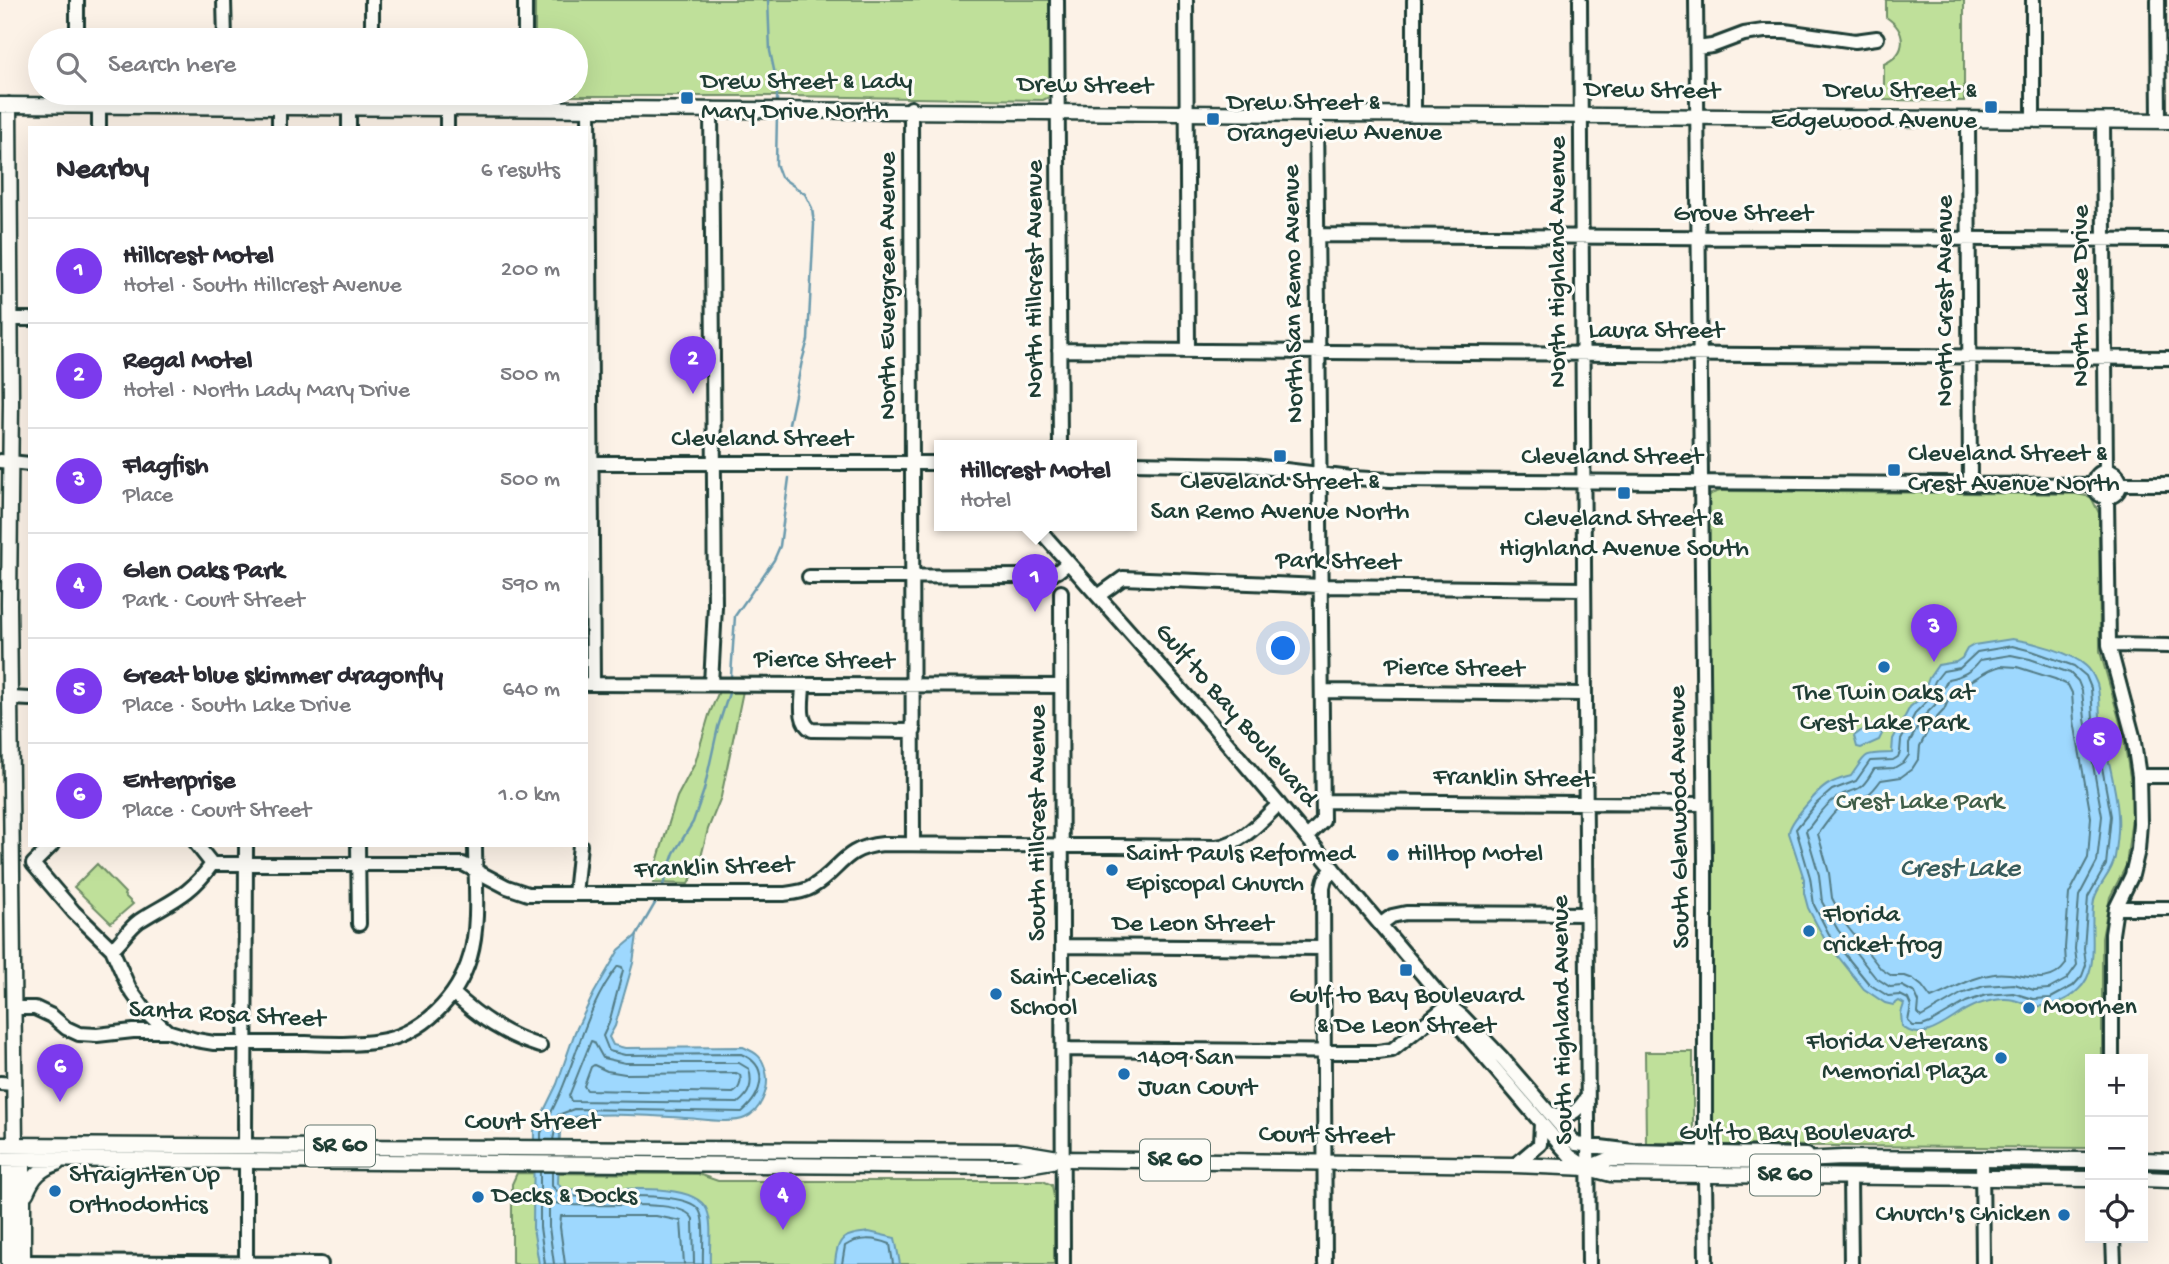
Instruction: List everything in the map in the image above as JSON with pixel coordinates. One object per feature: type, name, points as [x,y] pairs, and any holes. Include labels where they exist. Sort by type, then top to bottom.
[{"type":"main road","name":"Drew Street","points":[[3,106],[28,104]]},
{"type":"main road","name":"Drew Street","points":[[96,105],[120,105]]},
{"type":"main road","name":"Drew Street","points":[[264,105],[355,105]]},
{"type":"main road","name":"Drew Street","points":[[419,105],[447,108],[793,107],[2164,121]]},
{"type":"main road","points":[[3,106],[7,314],[4,464],[11,864],[6,956],[13,1007],[7,1084],[9,1214]]},
{"type":"main road","points":[[158,1161],[175,1156],[224,1154],[245,1145]]},
{"type":"main road","name":"Court Street","points":[[9,1153],[245,1145],[921,1150],[1016,1151],[1064,1159],[1326,1161],[1588,1168]]},
{"type":"main road","points":[[246,1162],[270,1154],[321,1153],[352,1146]]},
{"type":"main road","points":[[9,1153],[23,1201]]},
{"type":"main road","name":"Court Street","points":[[9,1153],[66,1160],[1016,1167],[1064,1159]]},
{"type":"main road","points":[[1850,1176],[1855,1169],[1862,1166],[1885,1166],[1903,1158]]},
{"type":"main road","name":"Gulf to Bay Boulevard","points":[[1588,1168],[1610,1159],[2085,1160]]},
{"type":"main road","points":[[18,1264],[23,1201],[35,1175],[46,1167],[66,1160]]},
{"type":"main road","points":[[2148,1160],[2169,1161]]},
{"type":"main road","name":"Gulf to Bay Boulevard","points":[[1588,1168],[1611,1174],[2085,1179]]},
{"type":"main road","points":[[2148,1179],[2169,1180]]},
{"type":"main road","points":[[0,1182],[18,1264]]},
{"type":"street","points":[[77,0],[77,28]]},
{"type":"street","points":[[225,0],[225,28]]},
{"type":"street","points":[[372,0],[372,28]]},
{"type":"street","points":[[525,0],[525,28]]},
{"type":"street","name":"North Hillcrest Avenue","points":[[1057,0],[1060,440]]},
{"type":"street","points":[[1186,0],[1188,351]]},
{"type":"street","points":[[1414,0],[1414,115]]},
{"type":"street","name":"North Highland Avenue","points":[[1580,0],[1583,481]]},
{"type":"street","name":"South Glenwood Avenue","points":[[1696,0],[1705,1151]]},
{"type":"street","points":[[2033,0],[2033,120]]},
{"type":"street","points":[[2158,0],[2164,121]]},
{"type":"street","points":[[1696,48],[1712,47],[1744,34],[1763,31],[1786,31],[1855,41],[1877,38]]},
{"type":"street","points":[[99,106],[99,126]]},
{"type":"street","points":[[279,107],[279,126]]},
{"type":"street","points":[[348,107],[349,126]]},
{"type":"street","points":[[447,108],[447,126]]},
{"type":"street","points":[[589,108],[589,683]]},
{"type":"street","name":"North Evergreen Avenue","points":[[911,108],[913,844]]},
{"type":"street","points":[[711,109],[716,684]]},
{"type":"street","name":"North San Remo Avenue","points":[[1307,837],[1323,821],[1316,114]]},
{"type":"street","name":"North Crest Avenue","points":[[1968,120],[1970,483]]},
{"type":"street","name":"North Lake Drive","points":[[2104,120],[2106,471]]},
{"type":"street","name":"Grove Street","points":[[1317,235],[2169,240]]},
{"type":"street","points":[[7,314],[28,319]]},
{"type":"street","name":"Laura Street","points":[[1059,350],[2169,358]]},
{"type":"street","name":"Cleveland Street","points":[[588,463],[934,463]]},
{"type":"street","name":"Cleveland Street","points":[[1137,463],[1246,465],[1350,478],[1391,480],[2094,485]]},
{"type":"street","points":[[4,464],[28,464]]},
{"type":"street","points":[[2106,471],[2118,476],[2121,484],[2115,495],[2107,498],[2096,492],[2094,485],[2099,474],[2106,471]]},
{"type":"street","name":"South Highland Avenue","points":[[1583,481],[1589,1264]]},
{"type":"street","points":[[2121,484],[2169,484]]},
{"type":"street","points":[[2107,498],[2109,645],[2133,736],[2139,776],[2138,850],[2132,875],[2116,908],[2110,964],[2112,1054]]},
{"type":"street","name":"Gulf to Bay Boulevard","points":[[1040,531],[1381,924],[1448,1005],[1456,1023],[1545,1118],[1576,1144],[1588,1145]]},
{"type":"street","points":[[809,577],[1047,576],[1068,563]]},
{"type":"street","name":"Park Street","points":[[1098,596],[1123,578],[1321,586],[1583,589]]},
{"type":"street","name":"South Hillcrest Avenue","points":[[1061,592],[1063,1264]]},
{"type":"street","points":[[2109,645],[2169,646]]},
{"type":"street","name":"Pierce Street","points":[[589,683],[1061,686]]},
{"type":"street","points":[[803,685],[803,720],[812,730],[914,731]]},
{"type":"street","name":"Pierce Street","points":[[1322,691],[1584,694]]},
{"type":"street","points":[[10,698],[28,699]]},
{"type":"street","points":[[2139,776],[2169,776]]},
{"type":"street","name":"Franklin Street","points":[[1323,801],[1703,804]]},
{"type":"street","name":"Franklin Street","points":[[212,864],[463,864],[518,892],[799,892],[812,887],[855,850],[883,844],[1230,845],[1245,836],[1279,804]]},
{"type":"street","points":[[11,864],[33,864],[50,847]]},
{"type":"street","points":[[112,948],[136,923],[186,894],[202,878],[212,864],[199,847]]},
{"type":"street","points":[[245,1145],[246,847]]},
{"type":"street","points":[[358,847],[359,924]]},
{"type":"street","name":"Santa Rosa Street","points":[[13,1007],[35,1008],[79,1034],[167,1031],[195,1041],[246,1043],[358,1044],[384,1040],[423,1023],[438,1011],[453,993],[471,956],[475,927],[475,847]]},
{"type":"street","points":[[575,894],[580,847]]},
{"type":"street","points":[[33,864],[74,912],[112,948],[129,988],[148,1013],[167,1031]]},
{"type":"street","points":[[1325,1264],[1323,887],[1326,876],[1333,868]]},
{"type":"street","points":[[2116,908],[2169,908]]},
{"type":"street","points":[[1381,924],[1392,916],[1406,913],[1586,914]]},
{"type":"street","name":"De Leon Street","points":[[1063,946],[1323,948]]},
{"type":"street","points":[[453,993],[485,1021],[503,1032],[540,1046]]},
{"type":"street","points":[[1063,1049],[1378,1052],[1392,1050],[1448,1005]]},
{"type":"street","points":[[1515,1165],[1541,1144],[1545,1118],[1571,1116],[1578,1111],[1587,1097]]},
{"type":"street","name":"Gulf to Bay Boulevard","points":[[1545,1118],[1570,1156],[1588,1168]]},
{"type":"street","points":[[1588,1145],[1633,1150],[1781,1153],[1843,1158]]},
{"type":"street","points":[[410,1146],[410,1163]]},
{"type":"street","points":[[799,1150],[799,1165]]},
{"type":"street","points":[[921,1150],[921,1166]]},
{"type":"street","points":[[1982,1159],[1983,1264]]},
{"type":"street","points":[[246,1162],[246,1264]]},
{"type":"street","points":[[1705,1174],[1706,1264]]},
{"type":"street","points":[[1850,1176],[1851,1264]]},
{"type":"street","points":[[2113,1243],[2114,1264]]},
{"type":"street","points":[[18,1264],[321,1264]]},
{"type":"green space","points":[[535,0],[1051,0],[1051,90],[1049,97],[1043,100],[588,96],[588,28],[535,28]]},
{"type":"green space","points":[[1886,0],[1964,0],[1964,101],[1884,100],[1884,64],[1897,54],[1902,42],[1898,29],[1886,17]]},
{"type":"green space","name":"Crest Lake Park","points":[[1721,491],[2076,494],[2091,497],[2099,513],[2100,651],[2123,733],[2132,790],[2132,817],[2126,866],[2110,897],[2102,938],[2102,1054],[2085,1054],[2085,1148],[1715,1145],[1711,1134],[1705,504],[1710,494]]},
{"type":"green space","points":[[719,691],[743,691],[721,797],[708,829],[699,865],[688,884],[653,883],[677,797],[695,763]]},
{"type":"green space","points":[[97,864],[133,904],[111,923],[74,887]]},
{"type":"green space","points":[[1645,1052],[1693,1052],[1693,1137],[1689,1143],[1646,1143]]},
{"type":"green space","points":[[517,1173],[698,1174],[718,1181],[1043,1181],[1052,1185],[1054,1197],[1054,1264],[514,1264],[512,1184]]},
{"type":"water","name":"Crest Lake","points":[[2012,639],[2051,648],[2071,656],[2086,666],[2098,688],[2118,825],[2113,863],[2094,900],[2090,971],[2078,990],[2055,1004],[2035,1006],[2009,999],[1991,1001],[1973,1006],[1927,1032],[1918,1033],[1902,1026],[1901,1013],[1904,1004],[1899,1001],[1893,1005],[1885,1003],[1864,989],[1825,940],[1808,908],[1804,879],[1789,833],[1790,828],[1824,787],[1851,776],[1867,756],[1892,753],[1893,739],[1910,707],[1922,697],[1929,678],[1938,665],[1956,662],[1974,645]]},
{"type":"water","points":[[1869,725],[1880,730],[1882,734],[1879,740],[1861,748],[1857,747],[1854,736]]},
{"type":"water","points":[[637,935],[633,963],[615,1026],[609,1037],[613,1045],[625,1048],[743,1047],[756,1054],[763,1063],[767,1078],[765,1092],[760,1105],[751,1115],[733,1121],[608,1115],[564,1119],[560,1132],[558,1183],[562,1189],[664,1190],[683,1193],[698,1200],[709,1216],[710,1264],[539,1264],[533,1228],[534,1131],[557,1084],[575,1032],[594,993],[619,950]]},
{"type":"water","points":[[869,1232],[895,1238],[900,1264],[835,1264],[843,1239],[853,1234]]},
{"type":"waterway","points":[[768,0],[770,51],[777,84],[777,103]]},
{"type":"waterway","points":[[777,113],[776,164],[781,177],[805,194],[812,208],[814,224],[808,340],[789,424]]},
{"type":"waterway","points":[[731,676],[735,616],[774,560],[780,546],[789,478]]},
{"type":"waterway","points":[[661,891],[674,853],[693,822],[704,790],[718,727],[729,693]]},
{"type":"waterway","points":[[636,936],[657,900]]},
{"type":"place","name":"Drew Street & Lady Mary Drive North","points":[[687,98]]},
{"type":"place","name":"Drew Street & Edgewood Avenue","points":[[1991,107]]},
{"type":"place","name":"Drew Street & Orangeview Avenue","points":[[1213,119]]},
{"type":"place","name":"Regal Motel","points":[[693,394]]},
{"type":"place","name":"Cleveland Street & San Remo Avenue North","points":[[1280,456]]},
{"type":"place","name":"Cleveland Street & Crest Avenue North","points":[[1894,470]]},
{"type":"place","name":"Cleveland Street & Highland Avenue South","points":[[1624,493]]},
{"type":"place","name":"Hillcrest Motel","points":[[1035,612]]},
{"type":"place","name":"Flagfish","points":[[1934,662]]},
{"type":"place","name":"The Twin Oaks at Crest Lake Park","points":[[1884,667]]},
{"type":"place","name":"Great blue skimmer dragonfly","points":[[2099,775]]},
{"type":"place","name":"Hilltop Motel","points":[[1393,855]]},
{"type":"place","name":"Saint Pauls Reformed Episcopal Church","points":[[1112,870]]},
{"type":"place","name":"Florida cricket frog","points":[[1809,931]]},
{"type":"place","name":"Gulf to Bay Boulevard & De Leon Street","points":[[1406,970]]},
{"type":"place","name":"Saint Cecelias School","points":[[996,994]]},
{"type":"place","name":"Moorhen","points":[[2029,1008]]},
{"type":"place","name":"Florida Veterans Memorial Plaza","points":[[2001,1058]]},
{"type":"place","name":"1409 San Juan Court","points":[[1124,1074]]},
{"type":"place","name":"Enterprise","points":[[60,1102]]},
{"type":"place","name":"Straighten Up Orthodontics","points":[[55,1191]]},
{"type":"place","name":"Decks & Docks","points":[[478,1197]]},
{"type":"place","name":"Church's Chicken","points":[[2064,1215]]},
{"type":"place","name":"Glen Oaks Park","points":[[783,1230]]}]
